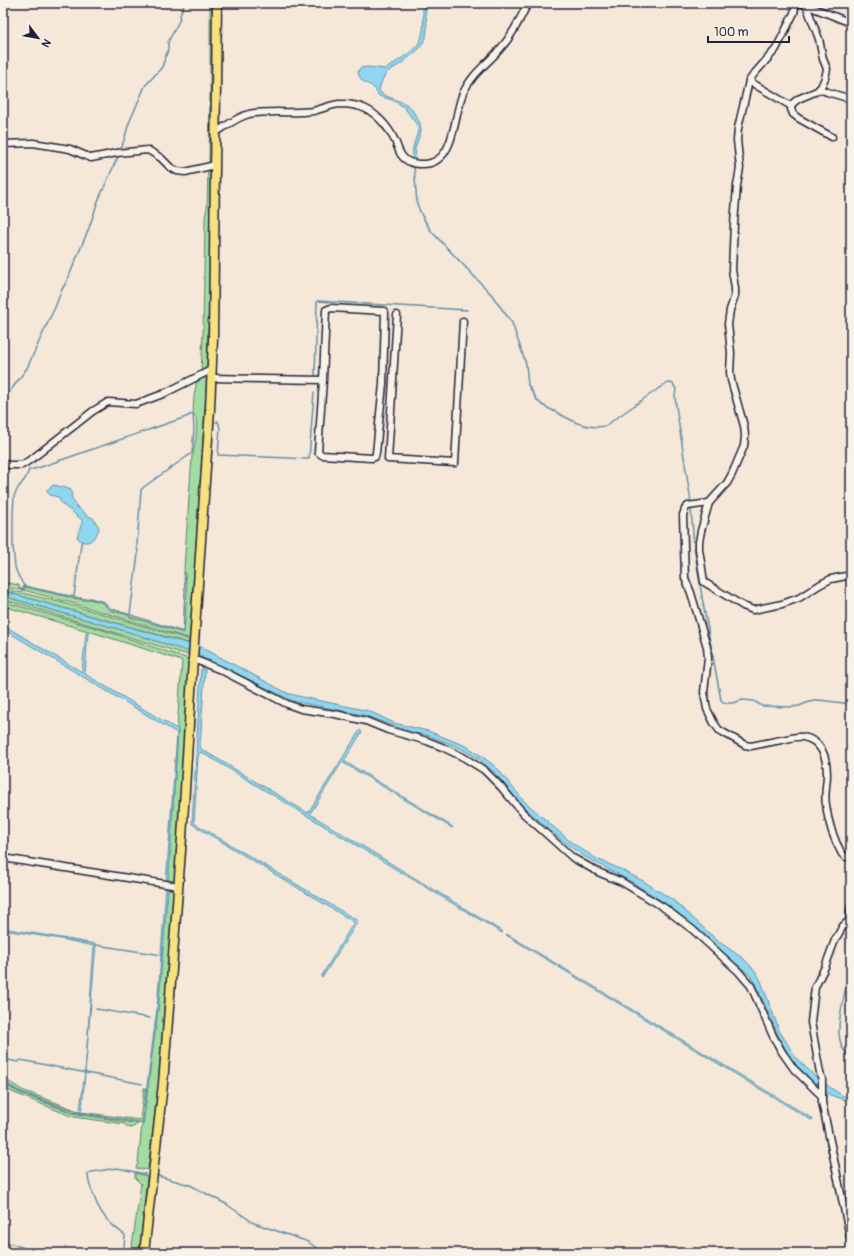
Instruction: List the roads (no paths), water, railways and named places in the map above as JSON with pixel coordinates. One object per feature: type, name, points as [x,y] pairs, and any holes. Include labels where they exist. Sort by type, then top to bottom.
[{"type":"main road","points":[[144,1253],[163,1084],[178,886],[210,409],[217,3]]},
{"type":"street","points":[[215,133],[238,118],[249,114],[312,111],[338,104],[350,105],[366,109],[375,115],[388,129],[402,156],[408,162],[414,164],[431,162],[438,159],[446,150],[450,141],[459,104],[467,85],[507,40],[528,3]]},
{"type":"street","points":[[796,3],[794,13],[776,49],[749,81],[738,128],[737,140],[740,168],[734,224],[732,270],[736,288],[728,324],[731,353],[731,380],[744,426],[745,436],[744,446],[732,474],[727,483],[709,503],[699,542],[704,582],[753,610],[782,604],[799,598],[831,578],[851,575]]},
{"type":"street","points":[[804,4],[851,23]]},
{"type":"street","points":[[804,4],[819,39],[820,50],[827,69],[825,78],[819,89],[798,99],[792,104],[791,109],[793,114],[798,118],[832,137]]},
{"type":"street","points":[[749,81],[792,106]]},
{"type":"street","points":[[819,89],[851,99]]},
{"type":"street","points":[[3,144],[33,143],[70,149],[91,158],[117,153],[148,150],[161,158],[170,167],[177,171],[185,172],[215,165]]},
{"type":"street","points":[[331,308],[384,311],[386,313],[383,384],[375,457],[319,454],[323,380],[326,310],[331,308]]},
{"type":"street","points":[[397,315],[388,459],[455,464],[463,321]]},
{"type":"street","points":[[385,332],[396,333]]},
{"type":"street","points":[[3,464],[11,466],[22,464],[39,453],[93,411],[108,402],[136,404],[211,374],[323,380]]},
{"type":"street","points":[[383,384],[393,384]]},
{"type":"street","points":[[378,436],[389,436]]},
{"type":"street","points":[[709,503],[688,506],[683,515],[685,578],[707,647],[708,658],[704,692],[707,709],[719,730],[745,745],[751,746],[795,737],[803,737],[816,743],[821,748],[825,756],[827,774],[825,804],[830,823],[842,854],[846,857],[851,856]]},
{"type":"street","points":[[193,657],[287,704],[302,709],[366,720],[388,730],[427,741],[442,747],[463,757],[484,770],[524,814],[573,858],[598,872],[622,882],[663,906],[693,930],[738,971],[751,986],[775,1040],[784,1056],[802,1078],[822,1094]]},
{"type":"street","points":[[3,858],[178,886]]},
{"type":"street","points":[[851,906],[850,919],[843,926],[835,940],[825,967],[815,987],[811,1022],[822,1080],[822,1094],[851,1242]]},
{"type":"water","points":[[422,3],[425,3],[427,28],[426,38],[419,49],[402,63],[387,72],[382,80],[379,90],[384,95],[406,104],[411,108],[420,123],[421,131],[415,148],[416,161],[412,162],[413,147],[418,131],[417,125],[404,107],[392,100],[379,96],[374,88],[361,79],[358,72],[360,68],[368,67],[386,69],[414,49],[422,36]]},
{"type":"water","points":[[53,485],[71,490],[72,499],[77,507],[93,518],[99,527],[96,535],[91,541],[84,542],[77,537],[82,520],[62,504],[58,497],[50,495],[46,491]]},
{"type":"water","points":[[3,591],[203,648],[287,693],[369,711],[394,723],[428,731],[468,747],[497,768],[523,800],[572,843],[597,859],[643,881],[673,900],[718,941],[744,959],[756,972],[761,981],[779,1030],[796,1058],[819,1080],[843,1096],[851,1098],[851,1102],[830,1095],[816,1085],[793,1063],[780,1039],[756,985],[749,974],[722,953],[669,906],[632,882],[585,857],[565,843],[520,804],[495,773],[480,760],[460,748],[430,736],[411,732],[364,715],[293,701],[209,660],[205,661],[202,656],[129,632],[3,596]]},
{"type":"water","points":[[3,625],[82,672],[86,633],[88,633],[85,674],[177,728],[178,730],[168,883],[166,883],[177,733],[3,629]]},
{"type":"water","points":[[201,669],[205,670],[200,745],[201,749],[308,813],[360,730],[362,732],[344,761],[453,827],[452,828],[342,762],[310,814],[503,932],[502,933],[201,752],[198,757],[194,823],[358,921],[322,978],[321,977],[354,922],[192,824]]},
{"type":"water","points":[[166,886],[168,887],[158,1009],[143,1125],[157,1008]]},
{"type":"water","points":[[3,928],[96,944],[82,1109],[80,1109],[85,1072],[94,946],[3,930]]},
{"type":"water","points":[[507,934],[813,1119],[811,1120],[506,935]]},
{"type":"waterway","points":[[121,150],[129,123],[145,86],[162,67],[168,50],[168,42],[179,21],[185,3]]},
{"type":"waterway","points":[[3,401],[27,368],[61,291],[67,281],[89,228],[98,201],[119,154]]},
{"type":"waterway","points":[[414,165],[417,204],[422,216],[431,231],[491,294],[512,323],[526,364],[528,385],[537,400],[542,405],[577,423],[597,427],[605,426],[665,384],[673,384],[676,389],[676,406],[691,502]]},
{"type":"waterway","points":[[315,377],[317,301],[467,310]]},
{"type":"waterway","points":[[216,422],[218,421],[220,428],[218,455],[309,459],[314,392]]},
{"type":"waterway","points":[[21,589],[23,589],[24,586],[15,567],[13,546],[14,496],[29,470],[192,414],[194,429],[192,453],[141,490],[137,545],[138,554],[130,614]]},
{"type":"waterway","points":[[691,508],[694,546],[721,700],[727,703],[742,700],[754,701],[762,706],[791,707],[819,700],[851,704]]},
{"type":"waterway","points":[[74,596],[82,541]]},
{"type":"waterway","points":[[24,586],[104,602],[109,608],[183,632],[185,591],[184,572]]},
{"type":"waterway","points":[[851,938],[849,944],[846,985],[839,1024],[841,1043],[844,1051],[851,1058]]},
{"type":"waterway","points":[[96,945],[162,955]]},
{"type":"waterway","points":[[96,1009],[150,1018]]},
{"type":"waterway","points":[[3,1059],[18,1062],[21,1060],[142,1084]]},
{"type":"waterway","points":[[3,1083],[20,1092],[72,1112],[143,1123]]},
{"type":"waterway","points":[[122,1253],[125,1235],[109,1222],[101,1212],[90,1186],[88,1174],[117,1168],[145,1174]]},
{"type":"waterway","points":[[158,1176],[190,1185],[226,1204],[254,1223],[308,1242],[317,1248],[318,1253]]},
{"type":"waterway","points":[[3,1242],[19,1246],[33,1253]]}]
